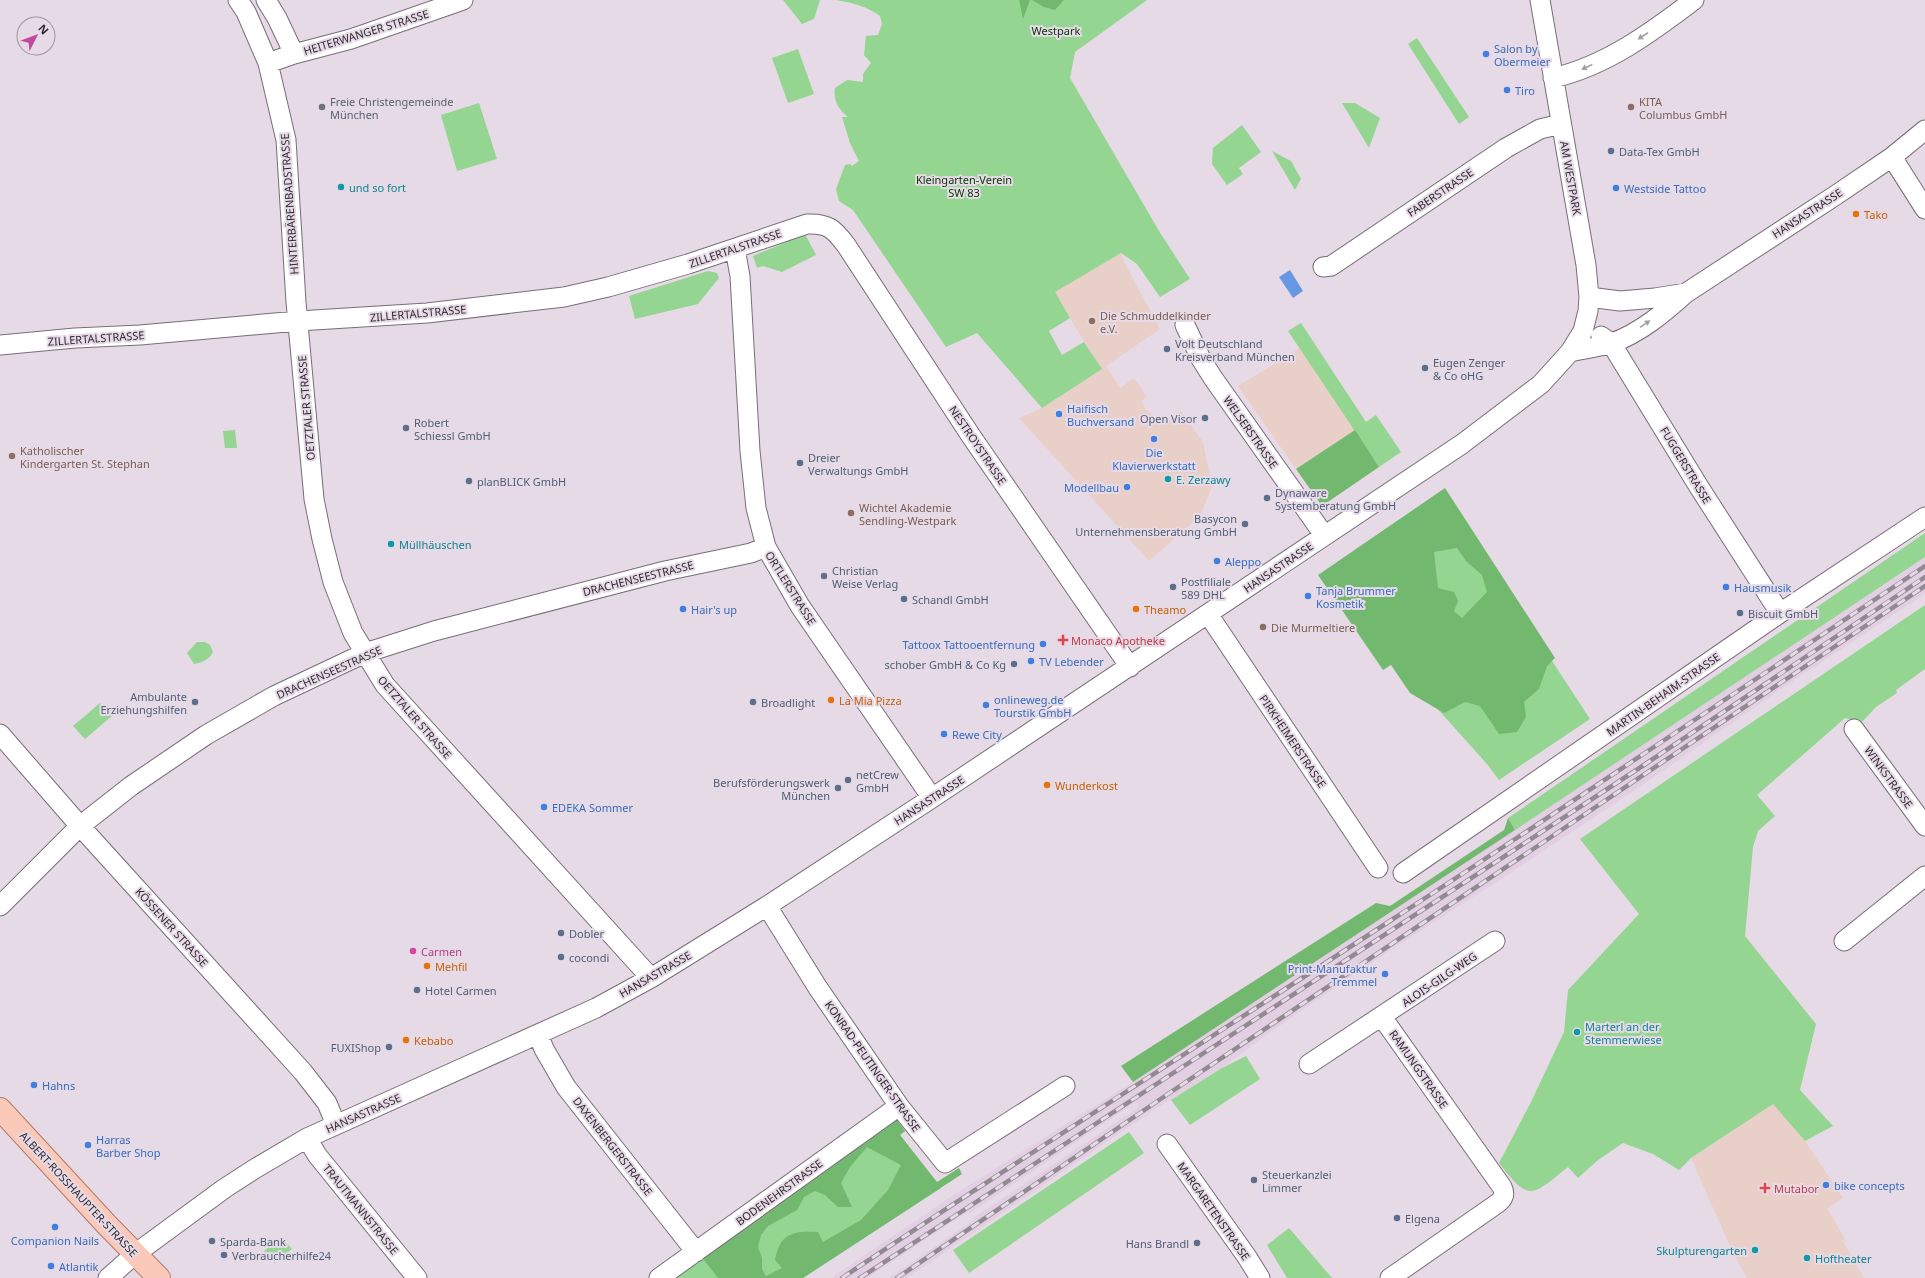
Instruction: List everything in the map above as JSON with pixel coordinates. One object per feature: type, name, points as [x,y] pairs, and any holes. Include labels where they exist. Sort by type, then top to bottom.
[{"type":"main road","name":"ALBERT-ROSSHAUPTER-STRASSE","points":[[0,1109],[159,1278]]},
{"type":"street","name":"HINTERBÄRENBADSTRASSE","points":[[238,0],[246,12],[268,63],[286,140],[298,321]]},
{"type":"street","points":[[266,0],[277,18],[294,54]]},
{"type":"street","name":"HEITERWANGER STRASSE","points":[[268,63],[294,54],[351,39],[463,0]]},
{"type":"street","name":"AM WESTPARK","points":[[1540,0],[1586,265],[1589,297],[1585,325],[1570,352]]},
{"type":"street","points":[[1553,78],[1575,73],[1620,52],[1667,21],[1694,0]]},
{"type":"street","name":"FABERSTRASSE","points":[[1323,267],[1331,266],[1506,148],[1540,129],[1561,124]]},
{"type":"street","name":"HANSASTRASSE","points":[[108,1278],[135,1254],[244,1176],[307,1138],[596,1008],[651,978],[767,906],[1130,667],[1490,424],[1541,384],[1570,352],[1612,343],[1628,336],[1666,310],[1686,293],[1892,157],[1925,130]]},
{"type":"street","points":[[1892,157],[1925,209]]},
{"type":"street","name":"ZILLERTALSTRASSE","points":[[0,345],[76,338],[140,335],[298,321],[427,313],[564,297],[616,285],[735,249],[807,224],[818,223],[826,225]]},
{"type":"street","name":"NESTROYSTRASSE","points":[[826,225],[836,232],[846,245],[976,442],[1130,667]]},
{"type":"street","name":"ORTLERSTRASSE","points":[[735,249],[740,276],[750,451],[756,508],[766,548],[800,606],[932,798]]},
{"type":"street","name":"HANSASTRASSE","points":[[1589,297],[1620,301],[1655,298],[1686,293]]},
{"type":"street","name":"OETZTALER STRASSE","points":[[298,321],[314,499],[333,582],[352,633],[385,685],[651,978]]},
{"type":"street","name":"WELSERSTRASSE","points":[[1186,325],[1201,359],[1213,378],[1324,535]]},
{"type":"street","name":"FUGGERSTRASSE","points":[[1585,325],[1612,343],[1699,487],[1780,613]]},
{"type":"street","name":"MARTIN-BEHAIM-STRASSE","points":[[1403,873],[1780,613],[1925,517]]},
{"type":"street","name":"DRACHENSEESTRASSE","points":[[0,906],[80,826],[132,786],[206,735],[274,696],[365,653],[440,630],[665,571],[751,553],[766,548]]},
{"type":"street","name":"PIRKHEIMERSTRASSE","points":[[1208,614],[1378,868]]},
{"type":"street","name":"WINKSTRASSE","points":[[1854,729],[1925,826]]},
{"type":"street","name":"KÖSSENER STRASSE","points":[[0,734],[80,826],[304,1072],[327,1103],[336,1125]]},
{"type":"street","points":[[1844,941],[1925,876]]},
{"type":"street","name":"KONRAD-PEUTINGER-STRASSE","points":[[767,906],[818,988],[899,1106],[945,1163],[1065,1086]]},
{"type":"street","name":"ALOIS-GILG-WEG","points":[[1382,1017],[1496,941]]},
{"type":"street","points":[[1309,1064],[1382,1017]]},
{"type":"street","name":"RAMUNGSTRASSE","points":[[1382,1017],[1502,1186],[1504,1194],[1498,1203],[1390,1278]]},
{"type":"street","name":"DAXENBERGERSTRASSE","points":[[538,1034],[544,1049],[566,1087],[696,1252]]},
{"type":"street","name":"BODENEHRSTRASSE","points":[[659,1278],[899,1106]]},
{"type":"street","name":"TRAUTMANNSTRASSE","points":[[307,1138],[317,1155],[417,1278]]},
{"type":"street","name":"MARGARETENSTRASSE","points":[[1167,1144],[1247,1257],[1260,1278]]},
{"type":"shaded area","points":[[1121,253],[1123,260],[1160,329],[1106,366],[1120,388],[1134,378],[1147,397],[1141,401],[1146,410],[1164,423],[1181,411],[1203,442],[1212,487],[1200,516],[1149,561],[1019,418],[1042,408],[1101,369],[1054,292]]},
{"type":"shaded area","points":[[1300,348],[1355,430],[1296,469],[1238,386]]},
{"type":"shaded area","points":[[1925,557],[1925,594],[1796,679],[1648,781],[1504,877],[1371,963],[1275,1029],[1222,1068],[1154,1110],[907,1278],[889,1278],[974,1220],[973,1218],[1139,1107],[1136,1102],[970,1213],[968,1211],[867,1278],[831,1278],[958,1192],[1133,1082]]},
{"type":"shaded area","points":[[1773,1104],[1805,1141],[1843,1198],[1827,1208],[1845,1239],[1842,1240],[1864,1278],[1747,1278],[1732,1251],[1691,1158]]},
{"type":"green space","points":[[783,0],[820,0],[814,19],[802,24]]},
{"type":"green space","name":"Kleingarten-Verein SW 83","points":[[836,0],[1147,0],[1075,52],[1070,78],[1159,231],[1190,279],[1160,297],[1137,264],[1121,253],[1055,292],[1070,318],[1049,331],[1062,355],[1084,342],[1102,369],[1042,408],[977,333],[946,347],[853,210],[839,201],[836,189],[845,165],[850,164],[852,166],[859,161],[850,143],[842,117],[848,117],[841,111],[837,104],[835,88],[847,80],[863,82],[863,74],[871,63],[864,55],[866,36],[878,35],[882,24],[880,16],[870,10],[854,4]]},
{"type":"green space","points":[[1019,0],[1030,0],[1023,19]]},
{"type":"green space","points":[[1032,0],[1064,0],[1055,10],[1044,7]]},
{"type":"green space","points":[[1417,38],[1469,117],[1459,124],[1408,44]]},
{"type":"green space","points":[[798,49],[814,94],[788,103],[772,58]]},
{"type":"green space","points":[[479,103],[497,159],[457,171],[441,115]]},
{"type":"green space","points":[[1342,103],[1355,103],[1380,118],[1369,148]]},
{"type":"green space","points":[[1242,125],[1261,152],[1239,168],[1243,174],[1227,185],[1212,164],[1213,148]]},
{"type":"green space","points":[[1272,151],[1291,161],[1301,179],[1295,190]]},
{"type":"green space","points":[[805,234],[816,255],[782,272],[763,266],[757,268],[753,256]]},
{"type":"green space","points":[[708,271],[717,273],[719,278],[698,304],[635,319],[629,296]]},
{"type":"green space","points":[[1301,323],[1366,422],[1376,415],[1401,452],[1379,467],[1288,331]]},
{"type":"green space","points":[[235,430],[237,448],[225,448],[223,431]]},
{"type":"green space","points":[[1355,430],[1379,467],[1322,506],[1296,469]]},
{"type":"green space","points":[[1445,488],[1555,658],[1547,666],[1539,689],[1524,702],[1526,717],[1517,732],[1499,734],[1480,706],[1465,702],[1444,713],[1410,693],[1391,665],[1383,670],[1318,575]],"holes":[[[1457,548],[1466,561],[1482,575],[1487,592],[1462,618],[1454,611],[1458,601],[1454,592],[1438,588],[1434,552]]]},
{"type":"green space","points":[[1441,491],[1590,719],[1499,780],[1487,764],[1426,696],[1381,641]]},
{"type":"green space","points":[[1925,533],[1925,557],[1515,830],[1508,818]]},
{"type":"green space","points":[[1925,605],[1925,669],[1896,690],[1897,693],[1876,707],[1862,722],[1845,718],[1757,795],[1775,816],[1758,831],[1753,847],[1745,936],[1816,1024],[1800,1090],[1833,1126],[1805,1141],[1773,1104],[1691,1158],[1679,1170],[1653,1154],[1623,1143],[1598,1160],[1578,1178],[1568,1167],[1546,1185],[1538,1189],[1531,1191],[1524,1189],[1509,1176],[1499,1163],[1531,1102],[1564,1032],[1568,990],[1639,914],[1580,839]]},
{"type":"green space","points":[[197,642],[205,642],[210,645],[213,652],[210,657],[194,664],[187,653]]},
{"type":"green space","points":[[100,703],[112,716],[85,739],[73,726]]},
{"type":"green space","points":[[1508,818],[1515,830],[1133,1082],[1121,1066],[1376,903],[1390,906],[1504,830]]},
{"type":"green space","points":[[1246,1056],[1260,1079],[1190,1125],[1171,1100],[1222,1068]]},
{"type":"green space","points":[[893,1115],[905,1131],[900,1135],[941,1188],[803,1278],[666,1278]]},
{"type":"green space","points":[[893,1115],[905,1131],[900,1135],[937,1182],[959,1168],[962,1174],[803,1278],[718,1278],[700,1255]],"holes":[[[867,1147],[901,1165],[888,1190],[861,1220],[823,1242],[818,1232],[795,1233],[784,1239],[780,1244],[775,1260],[782,1268],[766,1276],[762,1269],[762,1258],[758,1247],[761,1235],[768,1226],[797,1210],[804,1197],[815,1191],[825,1195],[838,1207],[852,1207],[841,1183],[850,1167]]]},
{"type":"green space","points":[[1129,1132],[1144,1153],[969,1273],[953,1250]]},
{"type":"green space","points":[[1289,1228],[1332,1278],[1287,1278],[1267,1245]]},
{"type":"green space","points":[[281,1237],[292,1249],[275,1263],[264,1251]]},
{"type":"water","points":[[1290,270],[1303,291],[1293,298],[1279,277]]},
{"type":"railway","points":[[842,1278],[1048,1142],[1527,832],[1925,566]]},
{"type":"railway","points":[[860,1278],[1644,765],[1925,577]]},
{"type":"railway","points":[[897,1278],[1165,1096],[1925,586]]},
{"type":"place","name":"Salon by Obermeier","points":[[1486,54]]},
{"type":"place","name":"Tiro","points":[[1507,90]]},
{"type":"place","name":"Freie Christengemeinde München","points":[[322,107]]},
{"type":"place","name":"KITA Columbus GmbH","points":[[1631,107]]},
{"type":"place","name":"Data-Tex GmbH","points":[[1611,151]]},
{"type":"place","name":"und so fort","points":[[341,187]]},
{"type":"place","name":"Westside Tattoo","points":[[1616,188]]},
{"type":"place","name":"Tako","points":[[1856,214]]},
{"type":"place","name":"Die Schmuddelkinder e.V.","points":[[1092,321]]},
{"type":"place","name":"Volt Deutschland Kreisverband München","points":[[1167,349]]},
{"type":"place","name":"Eugen Zenger & Co oHG","points":[[1425,368]]},
{"type":"place","name":"Haifisch Buchversand","points":[[1059,414]]},
{"type":"place","name":"Open Visor","points":[[1205,418]]},
{"type":"place","name":"Robert Schiessl GmbH","points":[[406,428]]},
{"type":"place","name":"Die Klavierwerkstatt","points":[[1154,439]]},
{"type":"place","name":"Katholischer Kindergarten St. Stephan","points":[[12,456]]},
{"type":"place","name":"Dreier Verwaltungs GmbH","points":[[800,463]]},
{"type":"place","name":"E. Zerzawy","points":[[1168,479]]},
{"type":"place","name":"planBLICK GmbH","points":[[469,481]]},
{"type":"place","name":"Modellbau","points":[[1127,487]]},
{"type":"place","name":"Dynaware Systemberatung GmbH","points":[[1267,498]]},
{"type":"place","name":"Wichtel Akademie Sendling-Westpark","points":[[851,513]]},
{"type":"place","name":"Basycon Unternehmensberatung GmbH","points":[[1245,524]]},
{"type":"place","name":"Müllhäuschen","points":[[391,544]]},
{"type":"place","name":"Aleppo","points":[[1217,561]]},
{"type":"place","name":"Christian Weise Verlag","points":[[824,576]]},
{"type":"place","name":"Postfiliale 589 DHL","points":[[1173,587]]},
{"type":"place","name":"Hausmusik","points":[[1726,587]]},
{"type":"place","name":"Tanja Brummer Kosmetik","points":[[1308,596]]},
{"type":"place","name":"Schandl GmbH","points":[[904,599]]},
{"type":"place","name":"Hair's up","points":[[683,609]]},
{"type":"place","name":"Theamo","points":[[1136,609]]},
{"type":"place","name":"Biscuit GmbH","points":[[1740,613]]},
{"type":"place","name":"Die Murmeltiere","points":[[1263,627]]},
{"type":"place","name":"Monaco Apotheke","points":[[1063,640]]},
{"type":"place","name":"Tattoox Tattooentfernung","points":[[1043,644]]},
{"type":"place","name":"TV Lebender","points":[[1031,661]]},
{"type":"place","name":"schober GmbH & Co Kg","points":[[1014,664]]},
{"type":"place","name":"La Mia Pizza","points":[[831,700]]},
{"type":"place","name":"Ambulante Erziehungshilfen","points":[[195,702]]},
{"type":"place","name":"Broadlight","points":[[753,702]]},
{"type":"place","name":"onlineweg.de Tourstik GmbH","points":[[986,705]]},
{"type":"place","name":"Rewe City","points":[[944,734]]},
{"type":"place","name":"netCrew GmbH","points":[[848,780]]},
{"type":"place","name":"Wunderkost","points":[[1047,785]]},
{"type":"place","name":"Berufsförderungswerk München","points":[[838,788]]},
{"type":"place","name":"EDEKA Sommer","points":[[544,807]]},
{"type":"place","name":"Dobler","points":[[561,933]]},
{"type":"place","name":"Carmen","points":[[413,951]]},
{"type":"place","name":"cocondi","points":[[561,957]]},
{"type":"place","name":"Mehfil","points":[[427,966]]},
{"type":"place","name":"Print-Manufaktur Tremmel","points":[[1385,974]]},
{"type":"place","name":"Hotel Carmen","points":[[417,990]]},
{"type":"place","name":"Marterl an der Stemmerwiese","points":[[1577,1032]]},
{"type":"place","name":"Kebabo","points":[[406,1040]]},
{"type":"place","name":"FUXIShop","points":[[389,1047]]},
{"type":"place","name":"Hahns","points":[[34,1085]]},
{"type":"place","name":"Harras Barber Shop","points":[[88,1145]]},
{"type":"place","name":"Steuerkanzlei Limmer","points":[[1254,1180]]},
{"type":"place","name":"bike concepts","points":[[1826,1185]]},
{"type":"place","name":"Mutabor","points":[[1765,1188]]},
{"type":"place","name":"Elgena","points":[[1397,1218]]},
{"type":"place","name":"Companion Nails","points":[[55,1227]]},
{"type":"place","name":"Sparda-Bank","points":[[212,1241]]},
{"type":"place","name":"Hans Brandl","points":[[1197,1243]]},
{"type":"place","name":"Skulpturengarten","points":[[1755,1250]]},
{"type":"place","name":"Verbraucherhilfe24","points":[[224,1255]]},
{"type":"place","name":"Hoftheater","points":[[1807,1258]]},
{"type":"place","name":"Atlantik","points":[[51,1266]]},
{"type":"park label","name":"Westpark","points":[[1056,30]]}]
